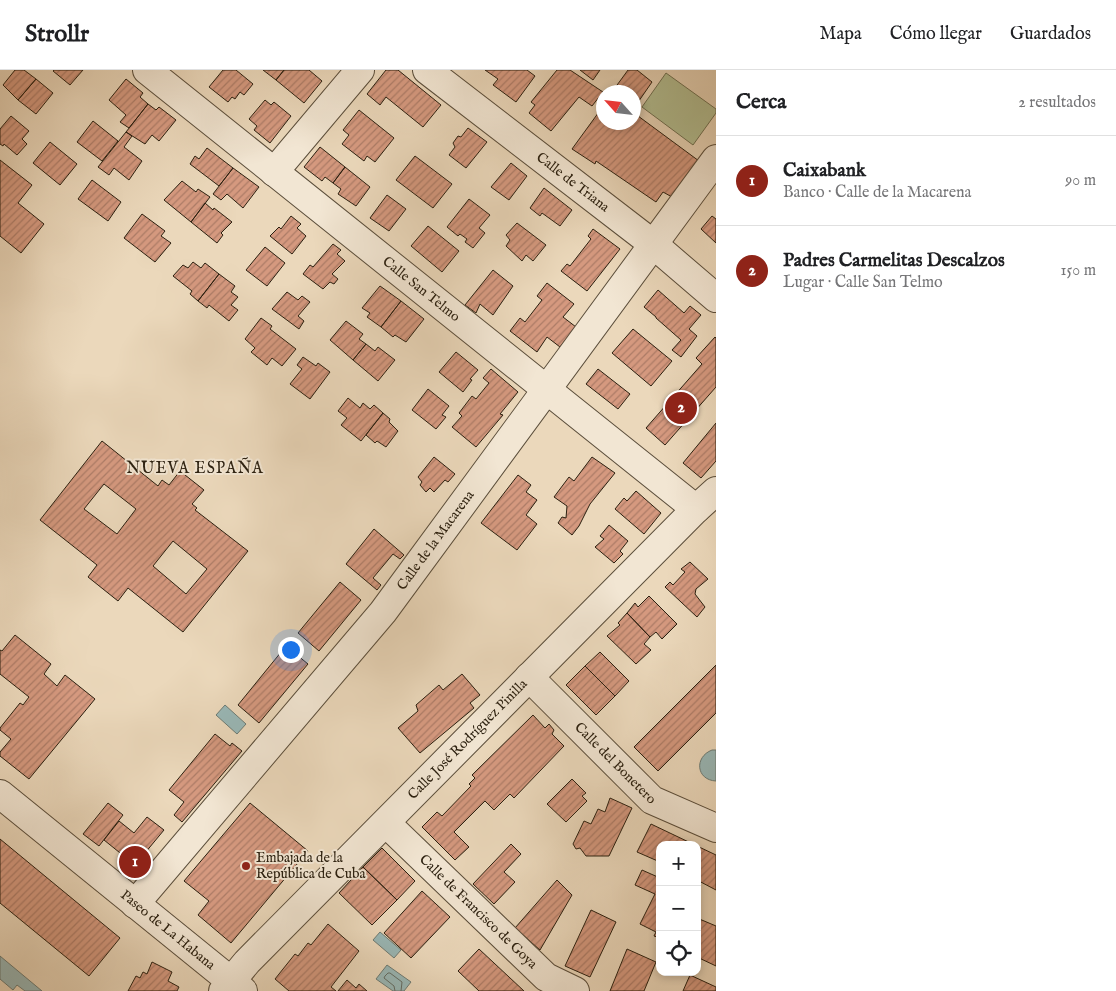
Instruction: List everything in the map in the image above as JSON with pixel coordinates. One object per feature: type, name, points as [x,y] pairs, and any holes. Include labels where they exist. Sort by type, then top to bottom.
[{"type":"street","name":"Calle San Telmo","points":[[146,70],[696,509]]},
{"type":"street","points":[[274,172],[360,70]]},
{"type":"street","name":"Calle de Triana","points":[[427,70],[654,244],[716,298]]},
{"type":"street","name":"Calle de la Macarena","points":[[135,904],[383,612],[716,159]]},
{"type":"street","name":"Calle José Rodríguez Pinilla","points":[[232,988],[247,962],[716,491]]},
{"type":"street","name":"Calle del Bonetero","points":[[529,677],[652,800],[716,828]]},
{"type":"street","name":"Paseo de La Habana","points":[[0,794],[135,904],[232,988]]},
{"type":"street","name":"Calle de Francisco de Goya","points":[[386,823],[546,977],[575,991]]},
{"type":"green space","points":[[666,73],[716,109],[716,113],[693,145],[642,107]]},
{"type":"water","points":[[225,705],[246,724],[237,734],[216,715]]},
{"type":"water","points":[[712,750],[716,750],[716,781],[704,777],[700,768],[702,758]]},
{"type":"water","points":[[380,932],[401,950],[394,958],[373,940]]},
{"type":"water","points":[[0,956],[42,991],[25,991],[17,985],[13,990],[0,979]]},
{"type":"water","points":[[387,965],[411,982],[404,991],[393,991],[376,979]]},
{"type":"building","points":[[15,70],[24,70],[36,79],[18,100],[3,85]]},
{"type":"building","points":[[54,70],[83,70],[70,85]]},
{"type":"building","points":[[223,70],[236,70],[253,84],[244,95],[240,92],[235,99],[232,97],[228,102],[209,87]]},
{"type":"building","points":[[263,70],[284,70],[276,80]]},
{"type":"building","points":[[284,70],[309,70],[322,81],[304,103],[276,80]]},
{"type":"building","points":[[386,70],[398,70],[441,105],[423,127],[386,97],[380,105],[367,94]]},
{"type":"building","points":[[485,70],[527,70],[535,76],[516,102],[493,85],[498,79]]},
{"type":"building","points":[[557,70],[570,70],[596,87],[596,101],[592,106],[579,97],[551,131],[529,113],[535,105],[531,102]]},
{"type":"building","points":[[580,70],[600,70],[593,80]]},
{"type":"building","points":[[628,70],[637,70],[652,82],[641,98],[641,85],[617,85]]},
{"type":"building","points":[[36,79],[53,93],[36,114],[18,100]]},
{"type":"building","points":[[126,79],[143,93],[140,97],[148,104],[129,128],[120,122],[126,115],[109,100]]},
{"type":"building","points":[[265,100],[271,105],[274,102],[291,116],[270,143],[254,130],[257,126],[249,119]]},
{"type":"building","points":[[148,104],[156,110],[159,107],[176,120],[159,141],[152,135],[145,144],[126,132]]},
{"type":"building","points":[[359,110],[394,138],[375,162],[367,156],[364,161],[342,144],[349,135],[343,130]]},
{"type":"building","points":[[11,116],[29,131],[22,139],[27,144],[17,155],[4,144],[3,146],[0,144],[0,129]]},
{"type":"building","points":[[596,116],[596,130],[641,130],[641,118],[699,161],[672,197],[663,192],[656,202],[596,161],[595,164],[572,149]]},
{"type":"building","points":[[93,121],[118,141],[102,161],[77,142]]},
{"type":"building","points":[[468,128],[487,142],[466,168],[449,155],[455,147],[453,143]]},
{"type":"building","points":[[126,132],[132,136],[124,147],[142,161],[129,180],[114,168],[109,175],[98,167]]},
{"type":"building","points":[[50,142],[77,164],[60,185],[33,163]]},
{"type":"building","points":[[320,147],[345,167],[333,183],[325,177],[322,181],[304,167]]},
{"type":"building","points":[[207,148],[233,168],[219,186],[190,164],[195,156],[199,159]]},
{"type":"building","points":[[415,156],[452,184],[433,208],[396,180]]},
{"type":"building","points":[[0,160],[32,185],[18,203],[44,224],[21,253],[0,236]]},
{"type":"building","points":[[511,163],[527,176],[509,200],[491,187]]},
{"type":"building","points":[[345,167],[370,187],[356,206],[338,194],[341,189],[333,183]]},
{"type":"building","points":[[233,168],[259,187],[243,208],[227,194],[221,200],[213,194]]},
{"type":"building","points":[[92,180],[121,202],[108,221],[78,199]]},
{"type":"building","points":[[182,181],[196,192],[198,189],[210,197],[191,222],[164,200]]},
{"type":"building","points":[[544,188],[572,210],[560,226],[542,213],[540,216],[530,208]]},
{"type":"building","points":[[387,195],[406,209],[389,231],[370,218]]},
{"type":"building","points":[[469,199],[490,215],[479,228],[485,233],[473,248],[465,242],[467,239],[460,234],[458,236],[447,227]]},
{"type":"building","points":[[205,203],[232,222],[221,233],[223,235],[217,243],[191,222]]},
{"type":"building","points":[[142,214],[165,231],[161,236],[171,243],[155,262],[124,238]]},
{"type":"building","points":[[291,216],[301,224],[297,228],[306,236],[292,254],[270,236],[279,227],[281,229]]},
{"type":"building","points":[[712,216],[716,219],[716,243],[701,229]]},
{"type":"building","points":[[517,223],[546,245],[533,261],[526,255],[522,261],[506,246],[510,240],[506,235]]},
{"type":"building","points":[[428,226],[459,251],[442,272],[411,246]]},
{"type":"building","points":[[593,229],[620,249],[587,291],[561,271],[567,264],[570,266],[591,239],[588,236]]},
{"type":"building","points":[[333,244],[341,250],[337,254],[345,261],[332,274],[338,279],[334,284],[330,282],[323,289],[303,274],[310,265],[313,267]]},
{"type":"building","points":[[265,247],[285,263],[267,286],[246,270]]},
{"type":"building","points":[[193,262],[201,268],[205,263],[219,274],[198,301],[190,294],[192,291],[173,276],[183,265],[188,268]]},
{"type":"building","points":[[493,270],[513,286],[493,315],[480,304],[476,313],[465,305]]},
{"type":"building","points":[[219,274],[235,286],[231,292],[238,297],[231,305],[238,310],[229,321],[209,305],[207,308],[198,301]]},
{"type":"building","points":[[547,283],[574,304],[563,317],[576,327],[560,347],[547,337],[537,352],[510,331],[520,318],[525,322],[542,300],[537,296]]},
{"type":"building","points":[[380,286],[401,301],[381,327],[367,317],[370,313],[362,308]]},
{"type":"building","points":[[658,290],[684,313],[690,306],[701,315],[689,329],[697,336],[681,357],[672,350],[681,340],[644,307]]},
{"type":"building","points":[[287,292],[298,300],[302,296],[310,302],[298,316],[304,321],[299,329],[272,309]]},
{"type":"building","points":[[401,301],[424,319],[406,342],[395,335],[393,337],[381,327]]},
{"type":"building","points":[[261,318],[272,326],[270,329],[296,349],[282,366],[272,358],[267,365],[251,352],[255,348],[245,339]]},
{"type":"building","points":[[346,321],[363,334],[359,339],[366,344],[353,360],[330,340]]},
{"type":"building","points":[[633,329],[672,361],[651,386],[612,353]]},
{"type":"building","points":[[715,337],[716,387],[665,445],[646,428],[702,364],[696,358]]},
{"type":"building","points":[[366,344],[375,351],[378,347],[395,360],[378,381],[353,360]]},
{"type":"building","points":[[456,352],[478,370],[470,379],[472,380],[463,392],[439,372]]},
{"type":"building","points":[[303,357],[316,366],[318,363],[330,372],[310,399],[290,384],[302,369],[297,365]]},
{"type":"building","points":[[491,369],[518,392],[500,414],[503,415],[476,447],[452,427],[462,416],[459,413],[472,396],[476,399],[489,383],[483,378]]},
{"type":"building","points":[[598,369],[630,394],[618,409],[586,384]]},
{"type":"building","points":[[428,389],[449,406],[442,415],[446,417],[436,429],[412,410]]},
{"type":"building","points":[[348,398],[360,408],[363,403],[370,409],[374,405],[383,413],[361,441],[341,425],[347,418],[338,411]]},
{"type":"building","points":[[383,413],[390,419],[389,422],[398,431],[386,447],[377,441],[375,443],[366,435]]},
{"type":"building","points":[[716,423],[716,461],[701,478],[683,463]]},
{"type":"building","points":[[102,441],[158,486],[162,480],[169,485],[180,471],[204,490],[192,504],[197,508],[195,510],[248,551],[183,632],[128,588],[118,601],[88,577],[97,565],[40,520]],"holes":[[[104,484],[136,509],[117,534],[84,509]],[[173,541],[207,569],[186,594],[153,566]]]},
{"type":"building","points":[[434,457],[455,474],[448,482],[445,480],[434,492],[430,488],[426,492],[420,485],[422,482],[418,477]]},
{"type":"building","points":[[592,457],[615,473],[590,504],[579,526],[572,535],[558,523],[562,517],[566,518],[567,506],[554,497],[569,477],[574,481]]},
{"type":"building","points":[[518,475],[531,485],[526,492],[537,500],[526,515],[537,524],[517,550],[481,523]]},
{"type":"building","points":[[636,491],[661,513],[644,534],[615,509],[624,498],[627,501]]},
{"type":"building","points":[[609,525],[628,541],[620,551],[623,554],[614,563],[595,547],[604,539],[600,536]]},
{"type":"building","points":[[374,529],[404,555],[400,559],[393,554],[373,578],[381,585],[377,590],[346,564]]},
{"type":"building","points":[[690,562],[708,579],[696,589],[695,594],[705,607],[697,617],[665,587],[670,582],[673,585],[685,572],[681,569]]},
{"type":"building","points":[[340,582],[361,600],[319,651],[298,633]]},
{"type":"building","points":[[649,596],[677,624],[662,639],[656,632],[650,637],[627,613],[635,603],[638,607]]},
{"type":"building","points":[[627,613],[650,637],[644,644],[651,650],[636,664],[607,636],[620,625],[618,623]]},
{"type":"building","points":[[15,635],[51,664],[44,674],[57,686],[65,675],[95,699],[29,779],[0,756],[0,752],[11,739],[0,728],[20,703],[23,705],[29,697],[0,674],[0,650],[2,651]]},
{"type":"building","points":[[286,646],[308,664],[259,723],[238,705]]},
{"type":"building","points":[[600,652],[629,681],[615,696],[585,666]]},
{"type":"building","points":[[716,665],[716,713],[658,771],[634,747]]},
{"type":"building","points":[[585,666],[615,696],[596,715],[566,685]]},
{"type":"building","points":[[462,674],[480,695],[470,703],[474,708],[420,753],[398,728],[418,711],[416,705],[439,685],[443,690]]},
{"type":"building","points":[[533,715],[545,728],[549,724],[554,730],[552,734],[564,746],[514,798],[510,794],[494,810],[485,801],[454,832],[469,847],[455,860],[422,827],[437,812],[442,816],[471,786],[469,784],[475,778],[472,775]]},
{"type":"building","points":[[215,734],[230,746],[232,743],[242,751],[182,822],[174,815],[184,802],[169,790]]},
{"type":"building","points":[[572,779],[586,793],[582,796],[587,801],[566,822],[547,804]]},
{"type":"building","points":[[610,798],[632,808],[609,856],[586,856],[580,848],[576,849],[573,844],[584,821],[591,824],[598,809],[605,812]]},
{"type":"building","points":[[108,803],[123,815],[99,846],[83,834]]},
{"type":"building","name":"Embajada de la República de Cuba","points":[[250,803],[308,851],[231,943],[198,915],[209,901],[184,881]]},
{"type":"building","points":[[147,817],[164,830],[135,865],[104,840],[119,821],[134,833]]},
{"type":"building","points":[[651,824],[687,841],[656,841],[656,860],[637,852]]},
{"type":"building","points":[[0,839],[120,938],[89,976],[0,903]]},
{"type":"building","points":[[511,844],[521,854],[504,872],[515,882],[494,904],[473,884]]},
{"type":"building","points":[[382,848],[415,881],[397,900],[363,867]]},
{"type":"building","points":[[701,848],[716,855],[716,890],[701,882]]},
{"type":"building","points":[[363,867],[397,900],[372,925],[339,893]]},
{"type":"building","points":[[642,870],[656,876],[656,932],[640,924],[655,894],[635,885]]},
{"type":"building","points":[[557,880],[572,895],[540,950],[515,928]]},
{"type":"building","points":[[422,891],[450,917],[411,958],[384,933]]},
{"type":"building","points":[[591,910],[616,922],[590,977],[565,966]]},
{"type":"building","points":[[701,920],[716,926],[716,966],[701,959]]},
{"type":"building","points":[[328,924],[359,951],[331,987],[336,991],[289,991],[275,979],[295,954],[298,956],[308,943],[311,945]]},
{"type":"building","points":[[479,949],[524,991],[479,991],[458,971]]},
{"type":"building","points":[[627,949],[656,962],[644,991],[610,991]]},
{"type":"building","points":[[152,962],[172,972],[168,981],[179,987],[177,991],[128,991],[136,976],[140,978],[143,972],[147,974]]},
{"type":"building","points":[[690,976],[716,987],[716,991],[683,991]]},
{"type":"building","points":[[347,980],[356,988],[359,984],[367,991],[338,991]]},
{"type":"place","name":"Padres Carmelitas Descalzos","points":[[681,408]]},
{"type":"place","name":"Caixabank","points":[[135,862]]},
{"type":"place","name":"Embajada de la República de Cuba","points":[[246,866]]},
{"type":"district","name":"NUEVA ESPAÑA","points":[[195,469]]}]
